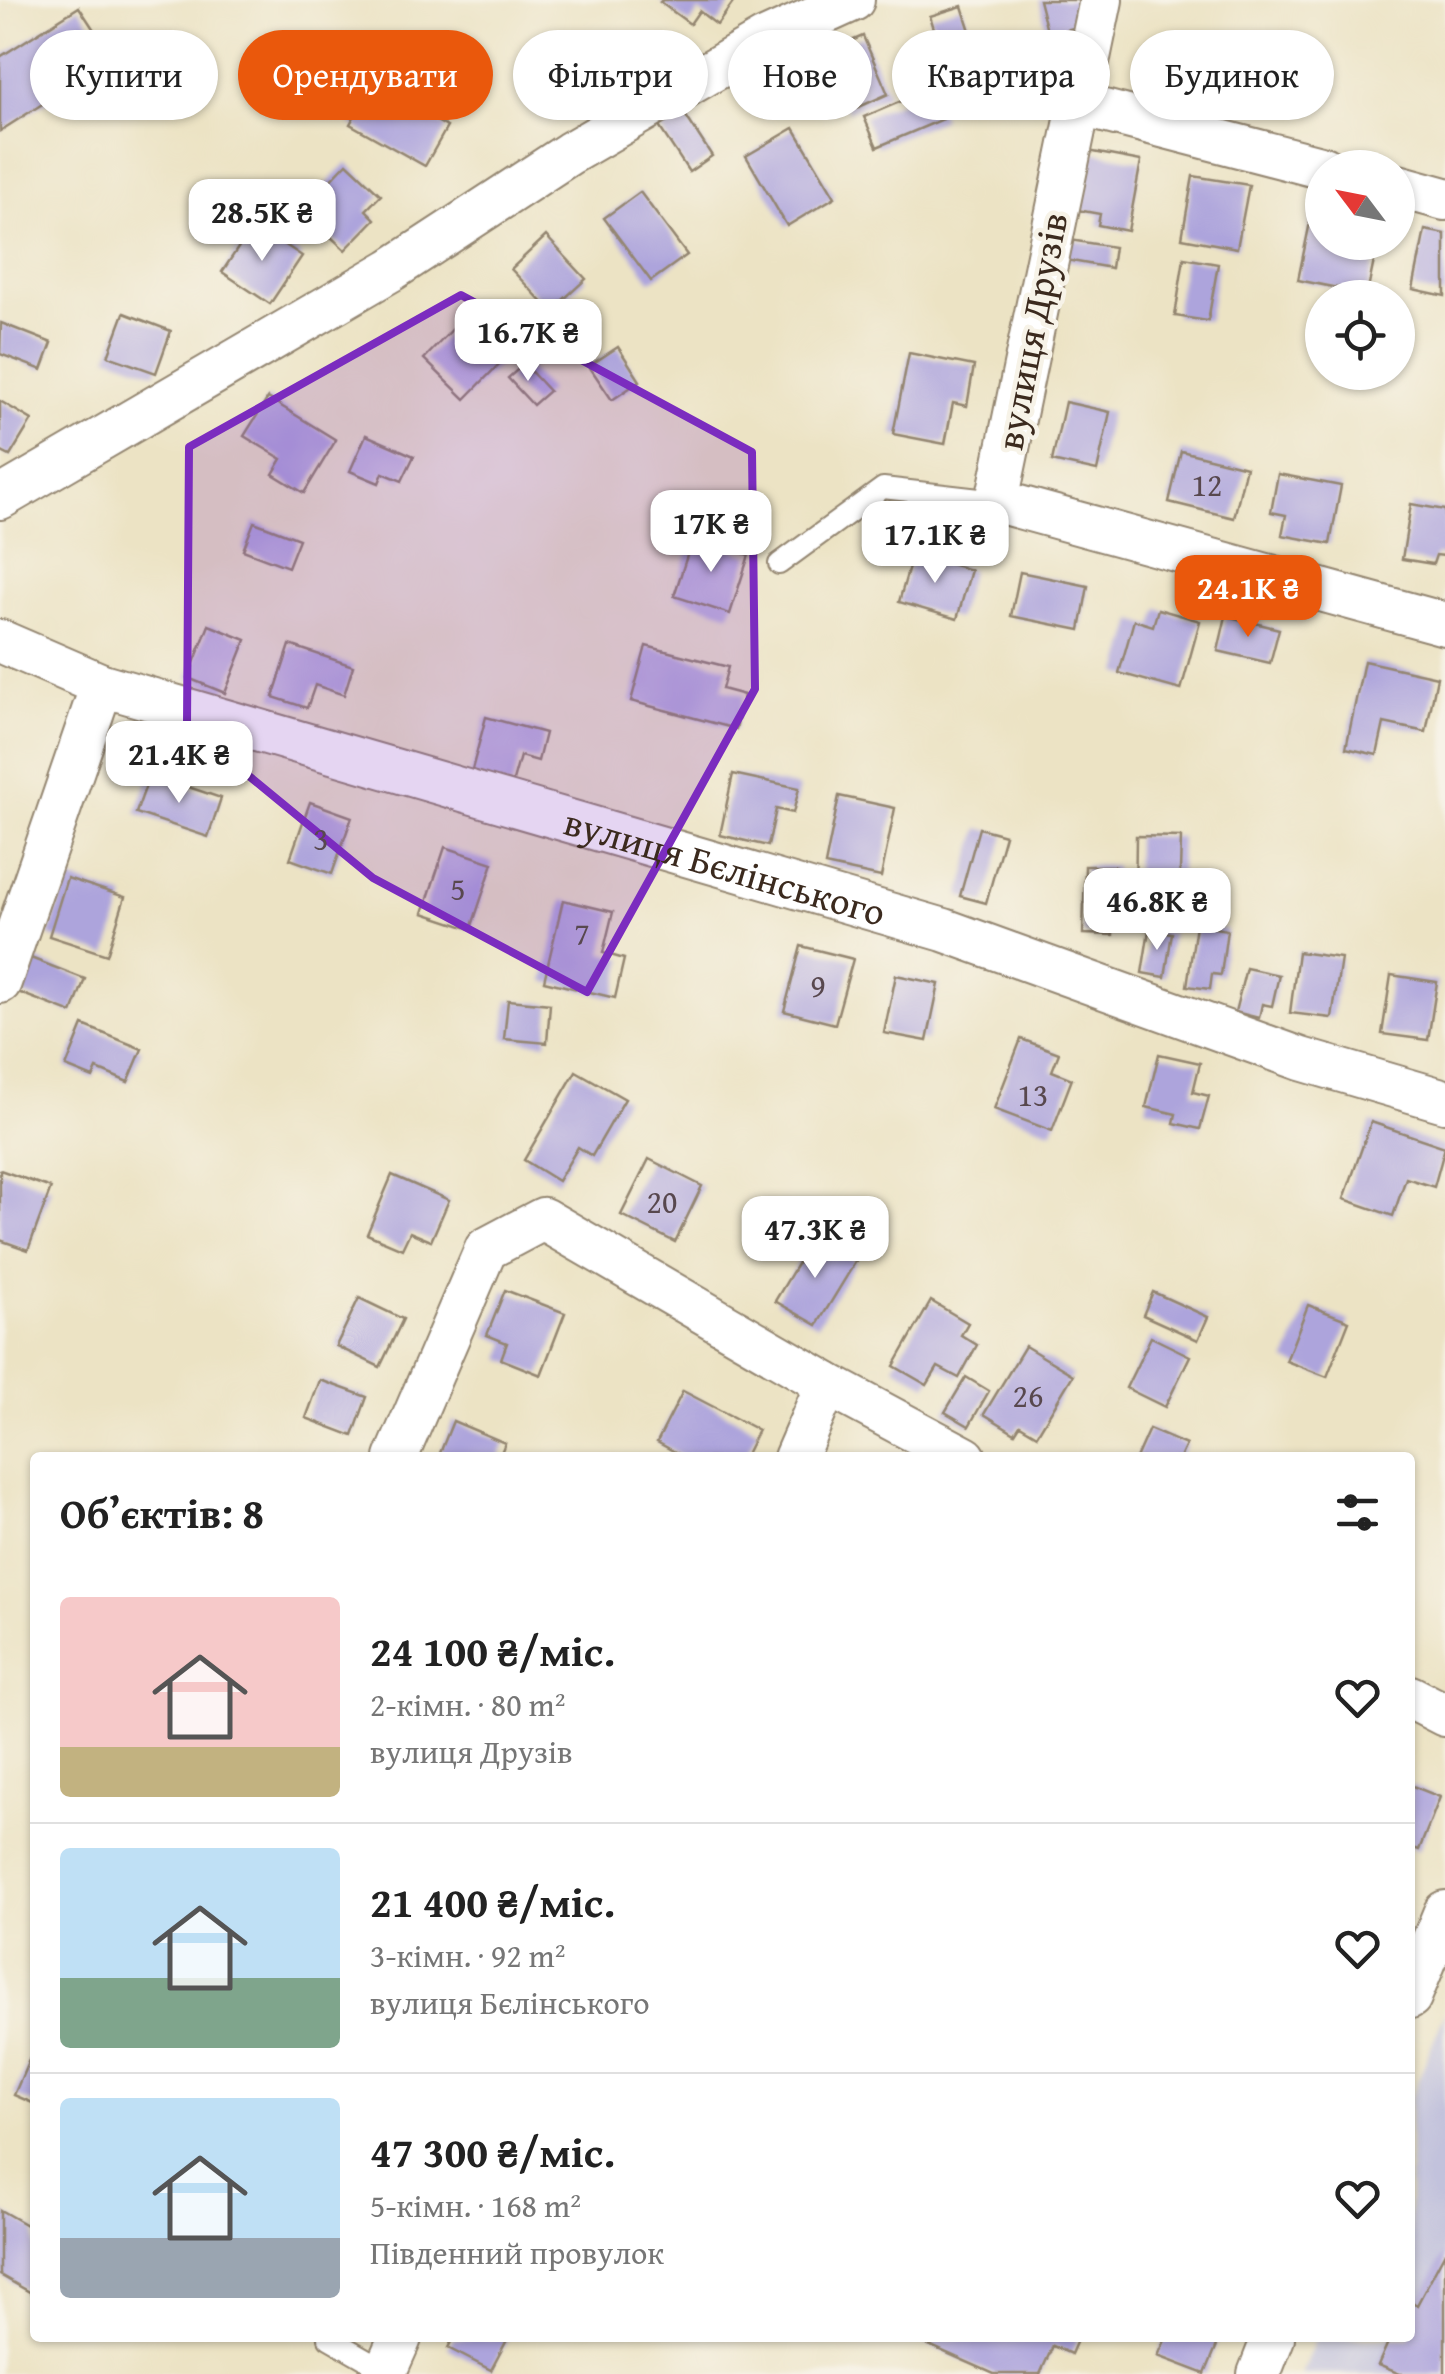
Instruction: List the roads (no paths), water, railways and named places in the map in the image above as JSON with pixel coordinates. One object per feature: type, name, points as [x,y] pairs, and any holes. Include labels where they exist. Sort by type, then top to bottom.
[{"type":"street","points":[[0,498],[391,270],[586,143],[764,40],[853,0]]},
{"type":"street","name":"вулиця Друзів","points":[[1094,30],[1101,0]]},
{"type":"street","points":[[1110,113],[1305,163]]},
{"type":"street","name":"вулиця Друзів","points":[[1074,120],[997,501],[1445,624]]},
{"type":"street","points":[[1415,191],[1445,199]]},
{"type":"street","name":"вулиця Бєлінського","points":[[0,641],[102,685],[944,930],[1301,1060],[1445,1101]]},
{"type":"street","points":[[0,982],[102,685]]},
{"type":"street","points":[[399,1452],[486,1249],[543,1219],[827,1384],[954,1452]]},
{"type":"street","points":[[798,1452],[827,1384]]},
{"type":"street","points":[[1415,1699],[1445,1715]]},
{"type":"street","points":[[1415,1985],[1445,1912]]},
{"type":"street","points":[[1259,2374],[1271,2342]]},
{"type":"lane","points":[[779,564],[883,488],[997,501]]},
{"type":"lane","points":[[340,2342],[390,2360]]}]
